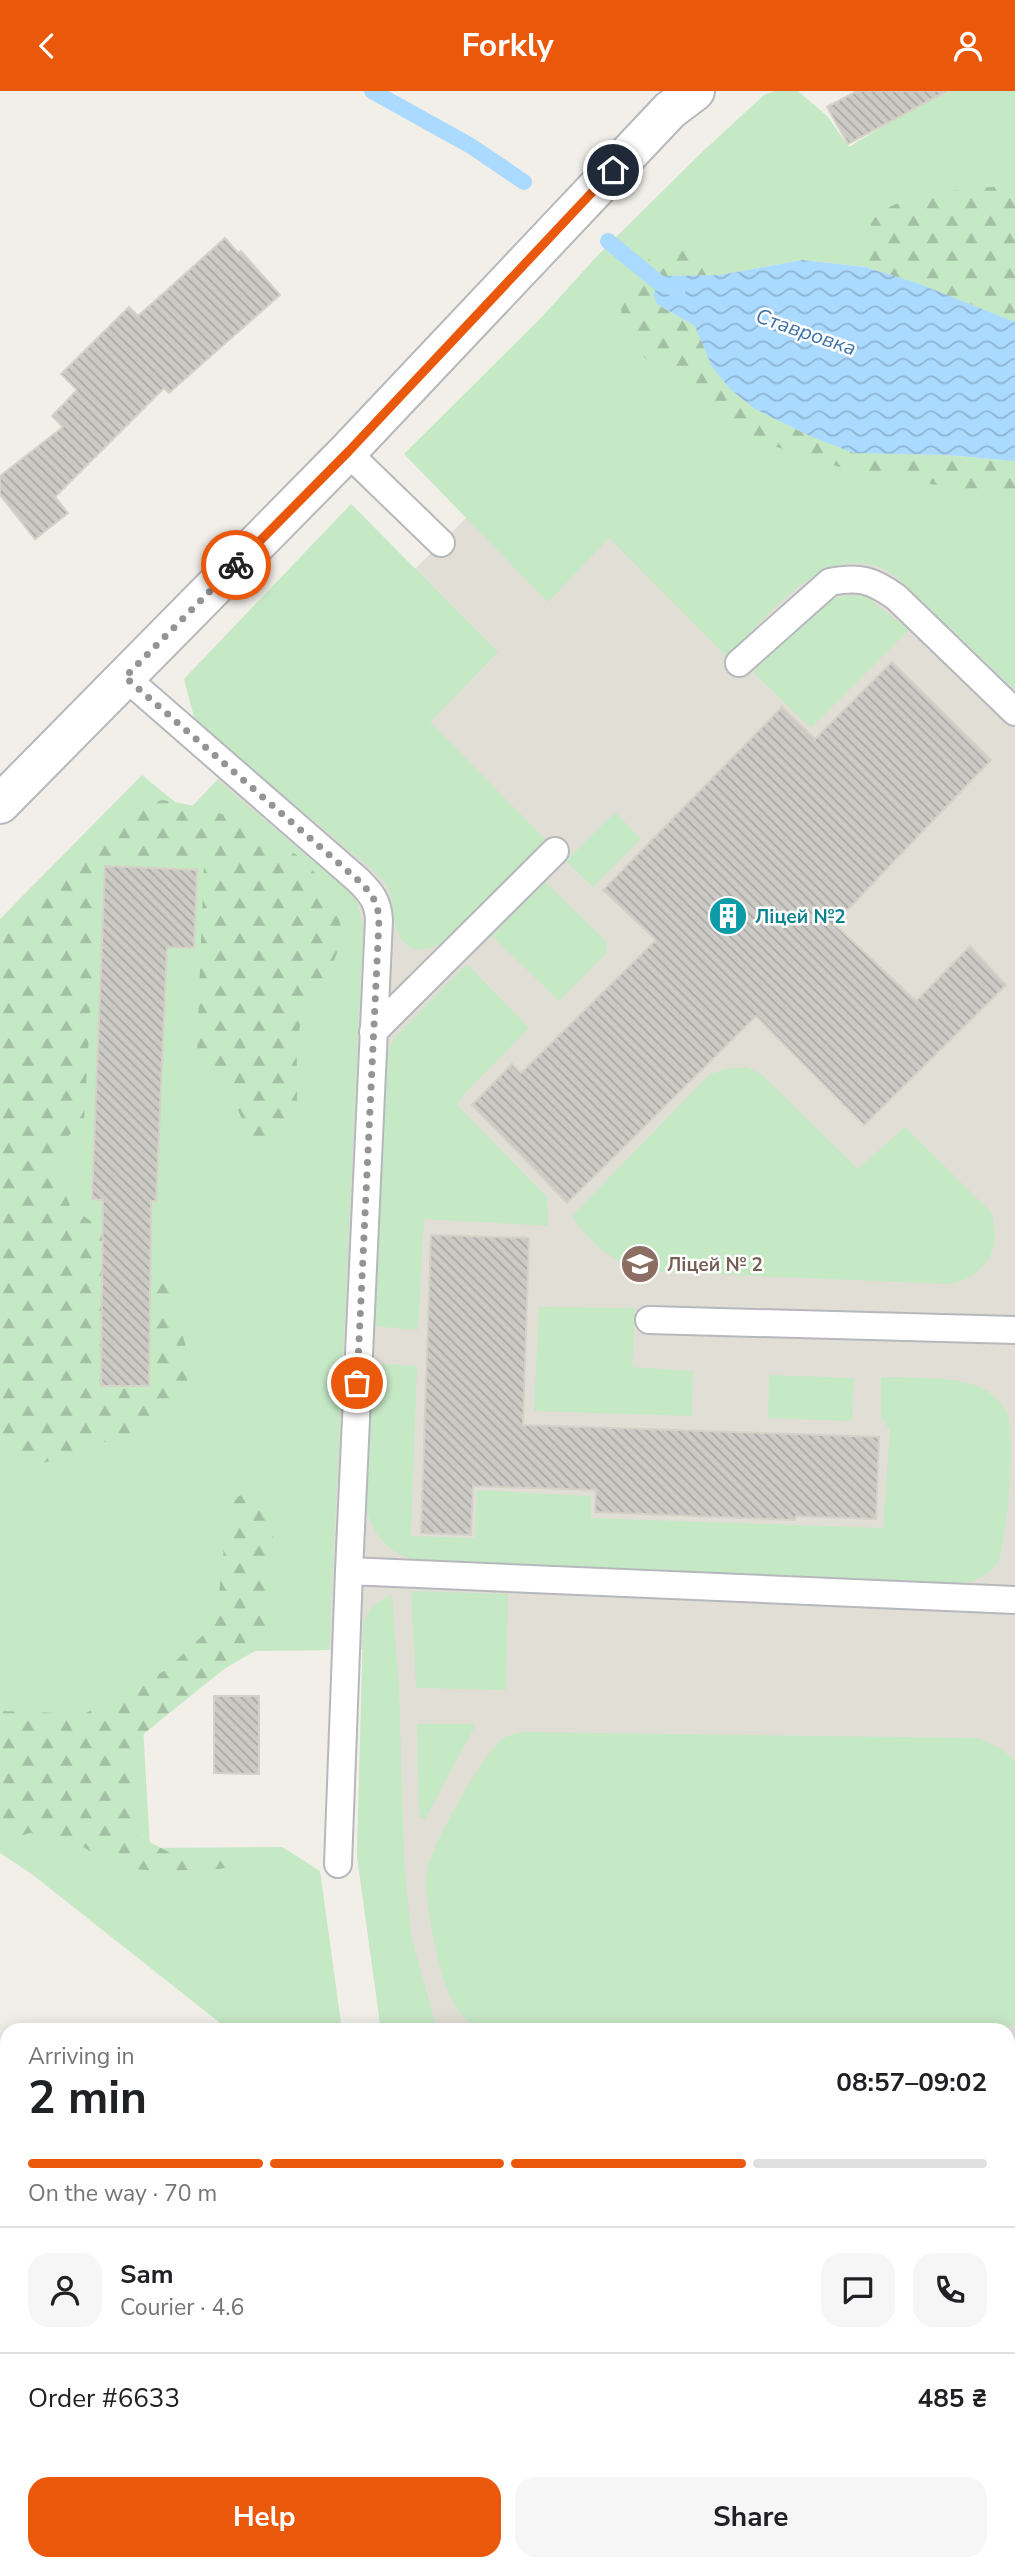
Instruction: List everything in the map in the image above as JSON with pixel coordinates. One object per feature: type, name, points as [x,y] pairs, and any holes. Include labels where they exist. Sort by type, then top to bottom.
[{"type":"street","points":[[0,804],[348,452],[676,97]]},
{"type":"lane","points":[[348,452],[441,544]]},
{"type":"lane","points":[[739,663],[830,582],[850,578],[875,583],[896,597],[1015,712]]},
{"type":"lane","points":[[125,677],[371,892],[378,905],[338,1864]]},
{"type":"lane","points":[[373,1032],[555,851]]},
{"type":"lane","points":[[649,1320],[1015,1330]]},
{"type":"lane","points":[[349,1571],[1015,1600]]},
{"type":"shaded area","name":"Ліцей № 2","points":[[1015,509],[1015,2023],[380,2023],[357,1856],[363,1649],[255,1651],[187,812],[466,518]]},
{"type":"green space","points":[[774,91],[798,91],[827,116],[849,147],[900,116],[916,91],[1015,91],[1015,322],[917,283],[866,267],[802,260],[720,275],[668,276],[657,304],[695,326],[755,409],[812,437],[892,453],[1015,461],[1015,690],[900,580],[876,566],[851,563],[828,569],[805,582],[763,619],[727,657],[609,538],[548,602],[404,454],[700,154],[764,95]]},
{"type":"green space","points":[[1015,185],[1015,322],[917,283],[865,267],[869,230],[874,219],[884,210],[919,197]]},
{"type":"green space","points":[[705,249],[718,265],[720,275],[668,276],[657,304],[695,326],[712,367],[731,390],[755,409],[812,437],[854,453],[946,455],[1015,461],[1015,498],[852,471],[758,441],[704,405],[649,362],[622,334],[621,302],[653,253]]},
{"type":"green space","points":[[351,504],[498,652],[430,722],[546,840],[451,937],[423,949],[408,946],[402,940],[394,919],[389,890],[381,878],[200,726],[194,717],[184,679]]},
{"type":"green space","points":[[851,595],[865,596],[909,630],[811,728],[753,672],[824,603]]},
{"type":"green space","points":[[142,775],[187,812],[217,780],[357,901],[363,928],[329,1650],[255,1651],[154,1709],[143,1726],[150,1848],[282,1847],[320,1871],[341,2023],[220,2023],[33,1875],[0,1853],[0,919]]},
{"type":"green space","points":[[162,800],[199,807],[229,817],[277,841],[304,861],[314,872],[336,911],[340,921],[341,939],[333,962],[309,1003],[300,1026],[295,1122],[291,1136],[275,1143],[253,1143],[236,1106],[204,1071],[197,1049],[204,862],[99,858],[84,1121],[65,1139],[56,1154],[58,1176],[71,1208],[94,1223],[135,1237],[159,1260],[188,1355],[187,1386],[168,1416],[131,1433],[38,1465],[0,1455],[0,939],[142,806]]},
{"type":"green space","points":[[615,812],[641,839],[593,887],[566,861]]},
{"type":"green space","points":[[545,882],[606,941],[607,952],[559,1001],[492,936]]},
{"type":"green space","points":[[467,964],[529,1028],[464,1094],[457,1105],[547,1197],[548,1226],[424,1219],[418,1330],[373,1326],[385,1064],[388,1050],[394,1038]]},
{"type":"green space","points":[[747,1067],[762,1075],[858,1169],[905,1127],[991,1212],[995,1237],[989,1258],[982,1267],[963,1280],[950,1284],[636,1271],[600,1248],[572,1216],[709,1075],[726,1069]]},
{"type":"green space","points":[[539,1307],[635,1308],[632,1367],[693,1371],[692,1416],[534,1411]]},
{"type":"green space","points":[[371,1363],[417,1366],[411,1536],[475,1538],[477,1490],[591,1496],[591,1518],[883,1528],[890,1430],[881,1417],[881,1377],[921,1378],[964,1382],[976,1386],[993,1396],[1007,1412],[1011,1444],[1007,1513],[1001,1552],[991,1570],[966,1584],[435,1565],[421,1562],[398,1553],[381,1539],[369,1518],[365,1504]]},
{"type":"green space","points":[[769,1375],[854,1378],[852,1421],[768,1418]]},
{"type":"green space","points":[[252,1493],[267,1502],[274,1519],[271,1607],[260,1640],[136,1740],[135,1785],[138,1836],[178,1857],[254,1857],[256,1863],[218,1869],[160,1871],[118,1868],[75,1842],[30,1833],[0,1842],[0,1711],[84,1714],[166,1670],[216,1623],[225,1538],[232,1502],[239,1496]]},
{"type":"green space","points":[[411,1591],[508,1594],[506,1690],[416,1688]]},
{"type":"green space","points":[[392,1595],[399,1686],[404,1859],[411,1935],[435,2023],[380,2023],[357,1856],[363,1627],[367,1615],[381,1600]]},
{"type":"green space","points":[[417,1724],[475,1726],[425,1819],[419,1817]]},
{"type":"green space","points":[[520,1732],[977,1738],[1000,1748],[1015,1761],[1015,2023],[470,2023],[451,1999],[436,1951],[429,1915],[427,1872],[437,1843],[457,1804],[492,1750],[510,1735]]},
{"type":"water","points":[[802,260],[865,267],[917,283],[1015,322],[1015,461],[946,455],[854,453],[812,437],[755,409],[731,390],[712,367],[695,326],[657,304],[653,294],[659,283],[668,276],[720,275]]},
{"type":"building","points":[[857,91],[947,91],[848,144],[827,107]]},
{"type":"building","points":[[225,238],[238,253],[241,251],[280,295],[169,393],[164,388],[55,497],[68,513],[35,539],[0,495],[0,476],[63,427],[52,416],[77,390],[61,374],[129,307],[138,316]]},
{"type":"building","name":"Ліцей №2","points":[[892,662],[991,760],[834,924],[916,1001],[970,946],[1006,985],[864,1125],[756,1016],[567,1203],[472,1105],[512,1064],[521,1073],[656,940],[603,890],[782,707],[815,739]]},
{"type":"building","points":[[105,866],[197,870],[194,948],[167,947],[156,1201],[151,1201],[149,1386],[101,1386],[103,1200],[92,1199]]},
{"type":"building","points":[[431,1235],[529,1238],[523,1425],[879,1437],[876,1519],[796,1516],[795,1520],[595,1512],[596,1490],[473,1486],[471,1535],[421,1533]]},
{"type":"building","points":[[214,1696],[259,1696],[259,1774],[214,1773]]},
{"type":"waterway","name":"Ставровка","points":[[372,91],[471,146],[524,182]]},
{"type":"waterway","name":"Ставровка","points":[[608,241],[659,283],[678,289]]},
{"type":"way so far","points":[[236,565],[125,677],[358,880],[371,892],[378,905],[357,1383]]},
{"type":"place","name":"Ліцей №2","points":[[728,916]]},
{"type":"place","name":"Ліцей № 2","points":[[640,1264]]},
{"type":"route","points":[[236,565],[348,452],[613,170]]}]
